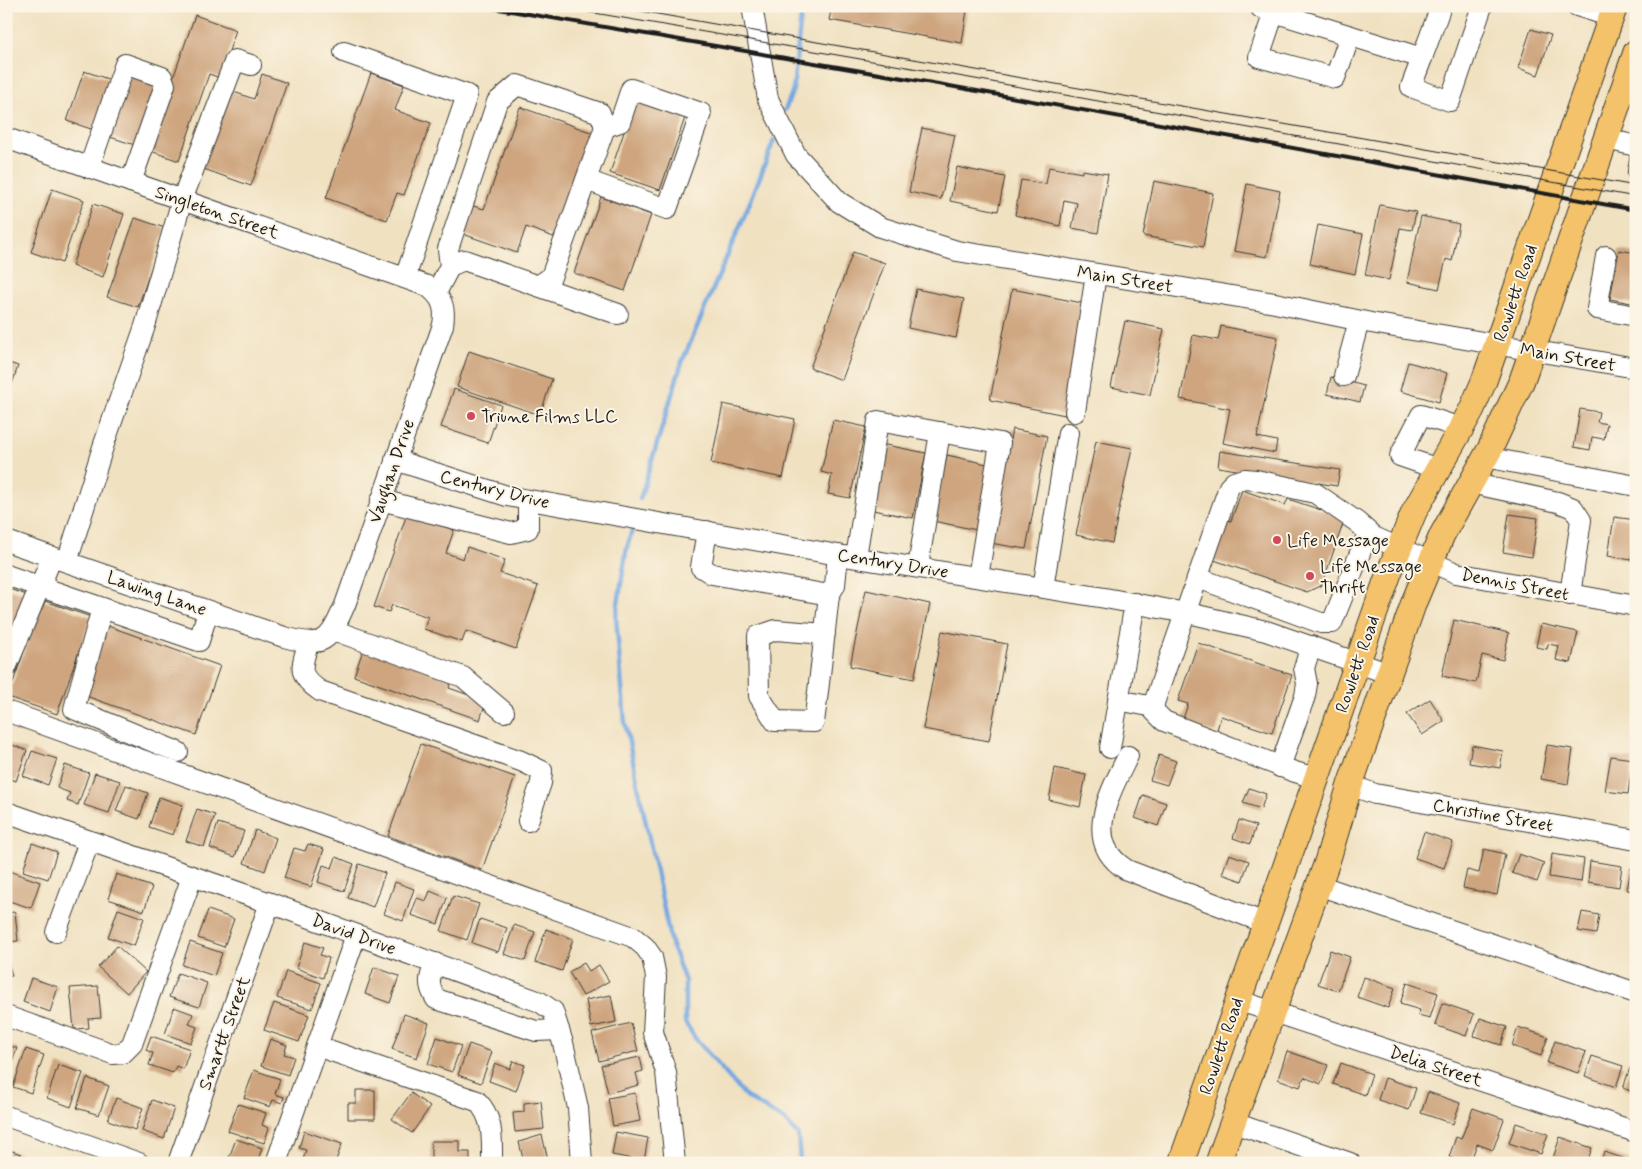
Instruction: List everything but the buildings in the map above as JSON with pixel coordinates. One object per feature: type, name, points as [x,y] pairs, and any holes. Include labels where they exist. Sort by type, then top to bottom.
[{"type":"main road","name":"Rowlett Road","points":[[1181,1163],[1237,1000],[1398,550],[1414,512],[1461,428],[1484,381],[1613,12]]},
{"type":"main road","name":"Rowlett Road","points":[[1218,1163],[1231,1122],[1318,885],[1350,785],[1431,563],[1442,536],[1485,457],[1513,400],[1533,350],[1636,52]]},
{"type":"street","name":"Main Street","points":[[752,6],[768,99],[796,155],[839,202],[880,227],[957,251],[1275,303],[1359,321],[1635,367]]},
{"type":"street","points":[[1441,6],[1411,87],[1450,101],[1482,6]]},
{"type":"street","points":[[1577,6],[1613,12]]},
{"type":"street","points":[[1350,36],[1335,78],[1259,57],[1268,9],[1422,58]]},
{"type":"street","points":[[344,52],[467,95],[405,278]]},
{"type":"street","points":[[6,668],[40,586],[59,559],[103,447],[145,326],[182,200],[236,60],[251,65]]},
{"type":"street","points":[[89,168],[125,64],[162,77],[165,85],[131,182]]},
{"type":"street","points":[[450,266],[448,249],[496,102],[517,85],[600,113],[605,127],[552,277],[538,286]]},
{"type":"street","points":[[586,180],[667,209],[701,113],[631,89],[620,122],[605,127]]},
{"type":"street","name":"Singleton Street","points":[[6,138],[432,289]]},
{"type":"street","points":[[1606,138],[1636,146]]},
{"type":"street","points":[[1606,256],[1597,309],[1636,316]]},
{"type":"street","points":[[432,289],[450,266],[464,260],[618,314]]},
{"type":"street","points":[[1075,412],[1096,274]]},
{"type":"street","name":"Vaughan Drive","points":[[333,630],[345,605],[443,325],[445,313],[442,302],[432,289]]},
{"type":"street","points":[[1344,376],[1359,321]]},
{"type":"street","points":[[1438,469],[1400,456],[1421,415],[1461,428]]},
{"type":"street","points":[[825,634],[776,630],[758,636],[759,696],[775,721],[814,722],[825,634],[829,595],[835,586],[847,556],[878,421],[1000,443],[978,577]]},
{"type":"street","points":[[918,568],[940,432]]},
{"type":"street","points":[[1043,588],[1068,433]]},
{"type":"street","points":[[1485,457],[1636,486]]},
{"type":"street","name":"Century Drive","points":[[395,460],[451,480],[528,500],[1186,613],[1266,631],[1390,674]]},
{"type":"street","name":"Dennis Street","points":[[1198,578],[1229,487],[1234,482],[1245,480],[1315,493],[1357,522],[1368,533],[1398,550],[1456,573],[1636,606]]},
{"type":"street","points":[[1470,484],[1558,502],[1573,508],[1581,520],[1570,595]]},
{"type":"street","points":[[381,500],[511,533],[528,529],[528,500]]},
{"type":"street","points":[[707,531],[701,567],[712,574],[829,595]]},
{"type":"street","points":[[1317,775],[1306,775],[1280,767],[1164,721],[1154,711],[1154,707],[1198,578],[1321,623],[1332,623],[1368,533]]},
{"type":"street","name":"Lawing Lane","points":[[6,541],[308,644]]},
{"type":"street","points":[[94,571],[94,605],[74,709],[178,752]]},
{"type":"street","points":[[6,575],[199,641],[208,611]]},
{"type":"street","points":[[123,615],[131,584]]},
{"type":"street","points":[[1135,603],[1118,700],[1119,752],[1104,812],[1102,828],[1103,847],[1109,855],[1127,870],[1265,924]]},
{"type":"street","points":[[504,712],[463,677],[333,630],[318,643],[308,644],[301,668],[306,681],[320,691],[521,761],[542,771],[541,783],[528,822]]},
{"type":"street","points":[[1280,767],[1305,696],[1307,684],[1304,668],[1310,646]]},
{"type":"street","points":[[1118,700],[1154,707]]},
{"type":"street","points":[[6,711],[633,937],[645,947],[652,957],[656,977],[654,1032],[666,1072],[675,1163]]},
{"type":"street","name":"Christine Street","points":[[1350,785],[1384,795],[1636,840]]},
{"type":"street","name":"David Drive","points":[[6,812],[270,903],[540,1002],[553,1011],[559,1030],[578,1108],[582,1163]]},
{"type":"street","points":[[56,932],[89,842]]},
{"type":"street","points":[[6,1016],[113,1054],[123,1053],[132,1044],[192,877]]},
{"type":"street","points":[[1318,885],[1636,993]]},
{"type":"street","name":"Smartt Street","points":[[178,1163],[270,903]]},
{"type":"street","points":[[276,1163],[356,935]]},
{"type":"street","points":[[435,963],[429,978],[430,989],[436,999],[536,1031],[559,1030]]},
{"type":"street","name":"Delia Street","points":[[1237,1000],[1636,1132]]},
{"type":"street","points":[[317,1046],[477,1101],[487,1111],[491,1128],[492,1163]]},
{"type":"street","points":[[6,1116],[139,1163]]},
{"type":"street","points":[[1231,1122],[1350,1163]]},
{"type":"waterway","points":[[785,110],[793,90],[802,6]]},
{"type":"waterway","points":[[640,499],[682,362],[751,200],[774,140]]},
{"type":"waterway","points":[[632,530],[626,552],[616,617],[625,723],[671,943],[685,981],[685,1022],[695,1038],[746,1097],[784,1120],[798,1135],[800,1163]]},
{"type":"tram line","points":[[554,6],[1636,197]]},
{"type":"tram line","points":[[612,6],[1636,186]]},
{"type":"railway","points":[[481,6],[944,85],[1636,210]]},
{"type":"place","name":"Triune Films LLC","points":[[471,416]]},
{"type":"place","name":"Life Message","points":[[1277,540]]},
{"type":"place","name":"Life Message Thrift","points":[[1310,576]]}]
